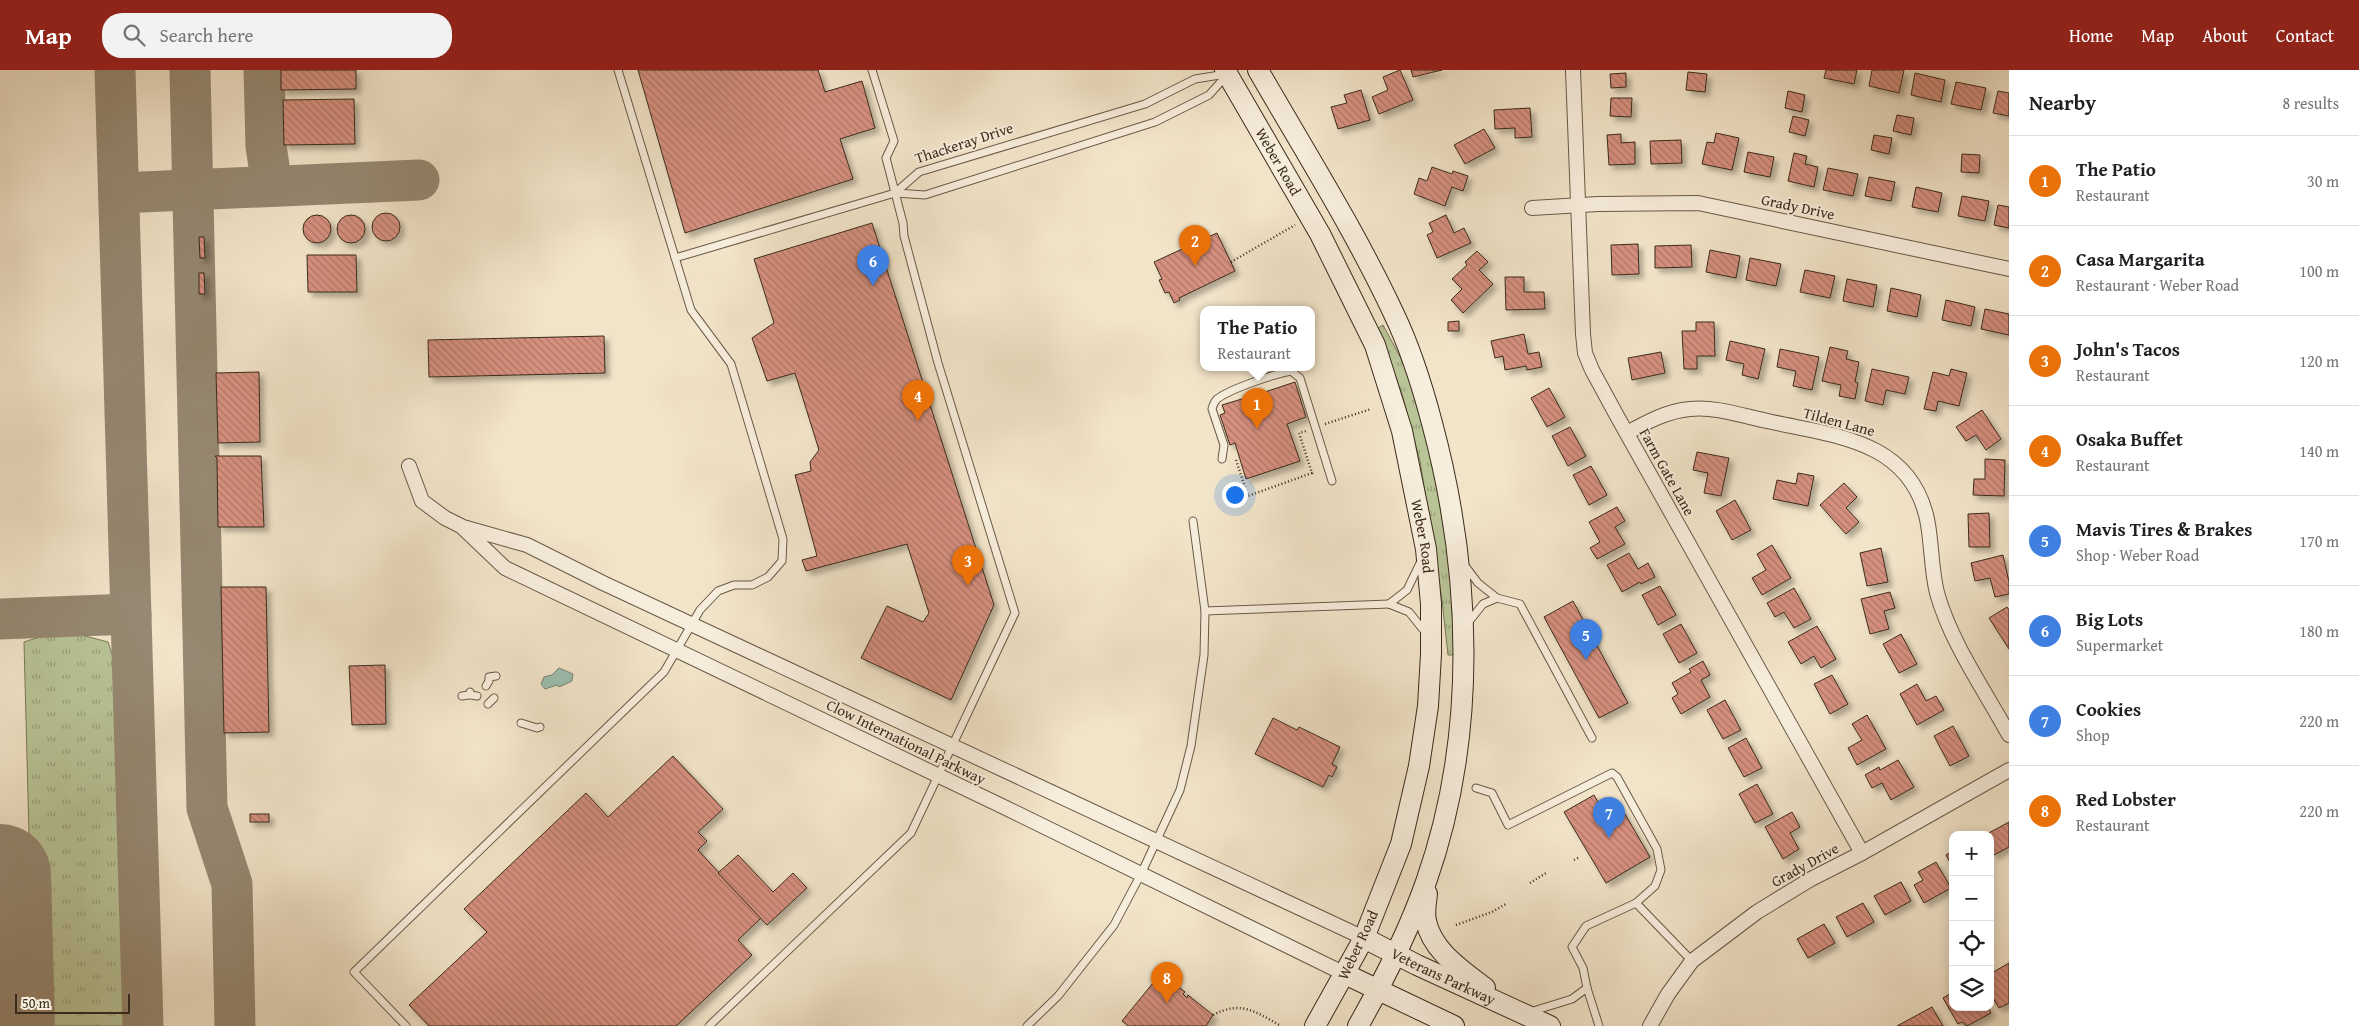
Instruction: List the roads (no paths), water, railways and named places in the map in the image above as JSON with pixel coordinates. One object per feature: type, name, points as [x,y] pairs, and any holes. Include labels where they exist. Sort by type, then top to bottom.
[{"type":"main road","name":"Weber Road","points":[[1258,70],[1349,229],[1393,311],[1404,336],[1422,386],[1446,476],[1460,559],[1464,629],[1462,691],[1458,748],[1448,802],[1427,880],[1396,955],[1358,1026]]},
{"type":"main road","name":"Weber Road","points":[[1230,71],[1310,217],[1375,345],[1402,431],[1426,549],[1431,604],[1428,706],[1419,766],[1401,844],[1364,938],[1346,974],[1315,1026]]},
{"type":"main road","points":[[1427,880],[1426,920],[1433,940],[1450,960],[1516,1010]]},
{"type":"main road","name":"Veterans Parkway","points":[[1364,938],[1396,955],[1550,1026]]},
{"type":"main road","points":[[1346,974],[1454,1026]]},
{"type":"street","name":"Farm Gate Lane","points":[[1573,70],[1585,353],[1627,433],[1862,853]]},
{"type":"street","name":"Grady Drive","points":[[1532,208],[1578,204],[1698,203],[2009,269]]},
{"type":"street","name":"Tilden Lane","points":[[1627,433],[1668,414],[1699,409],[1850,439],[1879,450],[1906,475],[1918,493],[1927,518],[1937,593],[1950,629],[2009,734]]},
{"type":"street","name":"Clow International Parkway","points":[[409,466],[422,501],[445,518],[463,527],[527,545],[691,624],[1364,938]]},
{"type":"street","name":"Clow International Parkway","points":[[463,527],[505,568],[938,775],[1346,974]]},
{"type":"street","name":"Grady Drive","points":[[1650,1026],[1668,994],[1692,961],[1757,912],[1811,879],[1862,853],[2009,770]]},
{"type":"lane","points":[[406,1026],[354,972],[664,672],[700,610],[718,591],[734,585],[752,585],[768,577],[782,561],[783,539],[731,364],[691,310],[618,70]]},
{"type":"lane","points":[[709,1026],[912,833],[951,746],[1015,613],[938,363],[886,158],[894,141],[872,70]]},
{"type":"lane","points":[[895,193],[925,195],[1155,122],[1208,95],[1230,71]]},
{"type":"lane","name":"Thackeray Drive","points":[[675,258],[895,193],[919,172],[1145,104],[1195,79],[1230,71]]},
{"type":"lane","points":[[1222,459],[1224,445],[1212,409],[1213,404],[1219,398],[1291,371],[1300,378],[1332,481]]},
{"type":"lane","points":[[1027,1026],[1058,996],[1114,925],[1141,874],[1180,790],[1191,746],[1204,655],[1205,611],[1193,521]]},
{"type":"lane","points":[[1390,604],[1407,590],[1426,549]]},
{"type":"lane","points":[[1460,559],[1478,583],[1497,598],[1520,604],[1592,738]]},
{"type":"lane","points":[[1464,629],[1483,604],[1497,598]]},
{"type":"lane","points":[[1205,611],[1390,604],[1409,612],[1418,621],[1425,630],[1431,654]]},
{"type":"lane","points":[[486,686],[488,685],[488,677],[496,676]]},
{"type":"lane","points":[[462,696],[469,695],[470,692],[471,695],[477,696]]},
{"type":"lane","points":[[488,704],[494,698]]},
{"type":"lane","points":[[521,723],[537,728],[540,727]]},
{"type":"lane","points":[[1476,788],[1492,794],[1508,825],[1612,773],[1617,777],[1657,850],[1661,870],[1655,886],[1636,903],[1586,926],[1572,947],[1583,968],[1599,1026]]},
{"type":"lane","points":[[1636,903],[1692,961]]},
{"type":"lane","points":[[1516,1010],[1572,999],[1587,988]]},
{"type":"place","name":"Casa Margarita","points":[[1195,266]]},
{"type":"place","name":"Big Lots","points":[[873,286]]},
{"type":"place","name":"Osaka Buffet","points":[[918,421]]},
{"type":"place","name":"The Patio","points":[[1257,429]]},
{"type":"place","name":"John's Tacos","points":[[968,586]]},
{"type":"place","name":"Mavis Tires & Brakes","points":[[1586,660]]},
{"type":"place","name":"Cookies","points":[[1609,838]]},
{"type":"place","name":"Red Lobster","points":[[1167,1003]]}]
